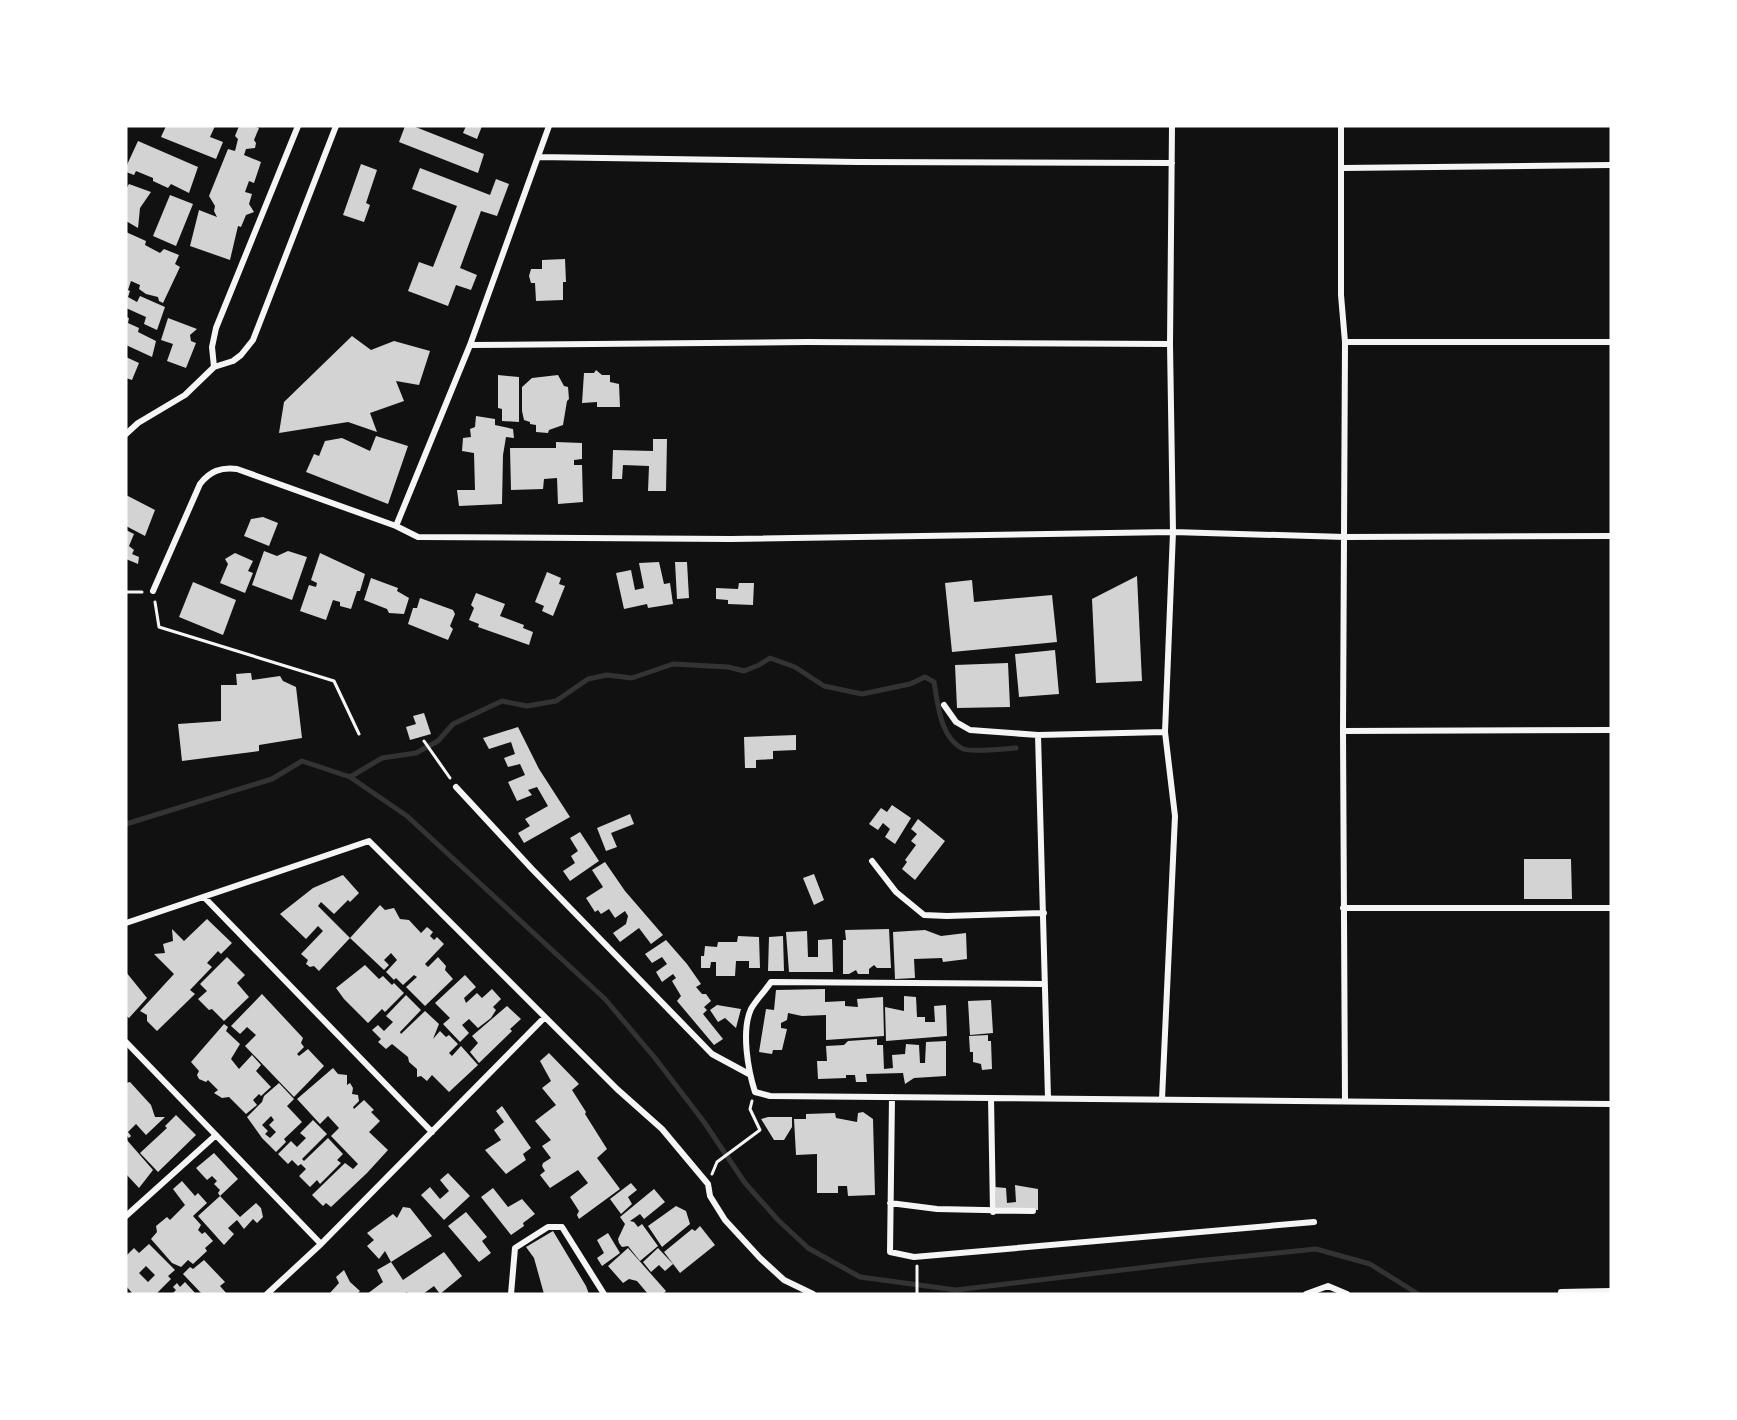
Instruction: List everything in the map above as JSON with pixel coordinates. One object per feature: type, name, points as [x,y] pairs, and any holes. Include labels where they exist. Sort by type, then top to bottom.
[{"type":"street","points":[[214,367],[212,347],[216,328],[298,126]]},
{"type":"street","points":[[126,433],[138,423],[185,395],[214,367],[233,361],[248,348],[336,126]]},
{"type":"street","points":[[396,526],[470,345],[549,126]]},
{"type":"street","points":[[1162,1100],[1175,816],[1165,732],[1173,532],[1170,345],[1172,126]]},
{"type":"street","points":[[1341,126],[1341,295],[1345,342],[1343,731],[1345,1101]]},
{"type":"street","points":[[538,157],[869,162],[1172,163]]},
{"type":"street","points":[[1342,168],[1611,165]]},
{"type":"street","points":[[470,345],[807,342],[1170,345]]},
{"type":"street","points":[[1345,342],[1611,342]]},
{"type":"street","points":[[153,591],[200,484],[205,477],[220,469],[237,469],[396,526],[418,537],[731,539],[1173,532],[1345,537],[1611,536]]},
{"type":"street","points":[[944,705],[956,722],[970,730],[1038,735],[1165,732]]},
{"type":"street","points":[[1343,731],[1611,730]]},
{"type":"street","points":[[1038,735],[1048,1098]]},
{"type":"street","points":[[456,787],[532,869],[712,1054],[749,1074]]},
{"type":"street","points":[[126,923],[369,842],[617,1089],[662,1129],[708,1184],[710,1196],[725,1220],[760,1258],[784,1280],[813,1294]]},
{"type":"street","points":[[872,861],[896,892],[924,915],[1044,913]]},
{"type":"street","points":[[204,897],[432,1132]]},
{"type":"street","points":[[1343,908],[1611,908]]},
{"type":"street","points":[[1044,984],[771,982],[751,1010],[746,1040],[749,1074],[754,1092],[770,1095],[892,1097],[1611,1104]]},
{"type":"street","points":[[267,1294],[321,1244],[545,1017]]},
{"type":"street","points":[[126,1042],[321,1244]]},
{"type":"street","points":[[892,1097],[890,1252],[914,1257],[1314,1221]]},
{"type":"street","points":[[991,1098],[993,1212]]},
{"type":"street","points":[[126,1216],[216,1135]]},
{"type":"street","points":[[890,1203],[938,1209],[993,1212],[1033,1211]]},
{"type":"street","points":[[511,1294],[515,1248],[548,1227],[562,1227],[601,1293]]},
{"type":"street","points":[[1306,1294],[1328,1286],[1347,1294]]},
{"type":"street","points":[[1561,1292],[1611,1291]]},
{"type":"path","points":[[126,592],[153,591],[159,627],[334,681],[359,734]]},
{"type":"path","points":[[424,741],[456,787]]},
{"type":"path","points":[[717,1162],[760,1130],[750,1109],[754,1092]]},
{"type":"path","points":[[917,1268],[917,1294]]},
{"type":"building","points":[[166,126],[215,126],[210,137],[223,142],[216,159],[161,137]]},
{"type":"building","points":[[239,126],[259,128],[254,140],[255,148],[246,149],[244,155],[261,162],[254,183],[249,181],[245,192],[252,194],[249,204],[254,212],[246,215],[241,227],[238,226],[230,260],[190,246],[199,210],[217,217],[214,211],[215,206],[209,196],[228,149],[235,151],[238,139],[235,136]]},
{"type":"building","points":[[405,126],[413,126],[484,154],[478,173],[399,142]]},
{"type":"building","points":[[466,126],[482,126],[477,139],[463,133]]},
{"type":"building","points":[[138,141],[198,167],[189,193],[171,184],[168,188],[136,171],[134,175],[126,172],[126,167]]},
{"type":"building","points":[[361,164],[377,170],[366,203],[370,205],[364,222],[343,215]]},
{"type":"building","points":[[420,168],[490,195],[496,179],[509,184],[497,216],[481,211],[460,268],[477,275],[471,290],[456,285],[448,306],[408,291],[419,262],[433,267],[457,206],[412,189]]},
{"type":"building","points":[[129,184],[151,192],[140,208],[138,228],[126,221],[126,189]]},
{"type":"building","points":[[170,195],[193,204],[176,246],[153,236]]},
{"type":"building","points":[[126,232],[146,241],[145,245],[160,253],[164,249],[179,255],[175,264],[180,267],[163,303],[158,297],[146,294],[139,289],[140,285],[131,281],[128,290],[130,291],[128,297],[137,302],[140,296],[165,307],[157,330],[144,324],[146,317],[126,308]]},
{"type":"building","points":[[565,259],[566,282],[563,282],[563,300],[536,301],[535,283],[531,283],[529,276],[531,269],[542,269],[542,260]]},
{"type":"building","points":[[126,317],[129,318],[128,323],[139,328],[138,332],[156,341],[152,357],[126,345]]},
{"type":"building","points":[[168,318],[197,329],[190,335],[191,341],[196,343],[186,368],[167,361],[173,344],[161,340]]},
{"type":"building","points":[[352,336],[371,350],[394,341],[430,351],[419,385],[396,381],[404,401],[370,413],[377,432],[348,422],[279,433],[284,402]]},
{"type":"building","points":[[126,357],[139,363],[132,380],[126,378]]},
{"type":"building","points":[[596,370],[602,375],[610,375],[610,382],[619,384],[620,407],[597,407],[597,402],[582,403],[584,373],[594,373]]},
{"type":"building","points":[[498,375],[519,377],[519,422],[502,421],[502,409],[498,408]]},
{"type":"building","points":[[558,375],[564,386],[568,387],[569,399],[563,425],[549,430],[548,433],[536,432],[536,425],[524,420],[522,387],[532,378]]},
{"type":"building","points":[[476,416],[495,419],[495,425],[513,429],[514,438],[506,437],[503,455],[502,504],[459,506],[457,490],[475,490],[474,453],[462,451],[463,438],[471,437],[470,429],[475,427]]},
{"type":"building","points":[[376,436],[408,446],[388,504],[306,472],[314,454],[319,456],[325,441],[342,438],[370,451]]},
{"type":"building","points":[[653,439],[667,439],[666,491],[648,491],[649,466],[623,465],[622,479],[612,479],[613,450],[653,451]]},
{"type":"building","points":[[556,442],[582,443],[582,459],[574,460],[574,465],[582,465],[583,502],[558,504],[557,478],[544,479],[543,489],[511,490],[510,448],[556,448]]},
{"type":"building","points":[[126,495],[155,510],[145,536],[126,526]]},
{"type":"building","points":[[263,517],[278,523],[269,546],[244,536],[251,519]]},
{"type":"building","points":[[126,530],[134,534],[129,546],[134,550],[132,554],[139,557],[138,564],[126,559]]},
{"type":"building","points":[[264,551],[277,556],[288,551],[307,557],[292,600],[252,585]]},
{"type":"building","points":[[235,553],[253,561],[248,571],[253,573],[245,593],[220,583],[228,564],[225,559]]},
{"type":"building","points":[[320,553],[365,574],[351,609],[340,606],[340,602],[333,600],[326,620],[300,611],[309,585],[316,587],[317,583],[311,580]]},
{"type":"building","points":[[659,562],[664,584],[670,583],[673,604],[648,608],[647,604],[624,609],[616,573],[631,570],[635,590],[644,588],[639,563]]},
{"type":"building","points":[[675,562],[687,562],[689,598],[677,599]]},
{"type":"building","points":[[547,572],[561,578],[559,584],[565,586],[553,616],[542,611],[544,606],[535,602]]},
{"type":"building","points":[[1137,576],[1142,681],[1096,683],[1092,599]]},
{"type":"building","points":[[371,578],[398,588],[397,591],[409,598],[404,614],[389,613],[387,609],[364,600]]},
{"type":"building","points":[[972,580],[974,602],[1052,595],[1057,642],[952,652],[945,583]]},
{"type":"building","points":[[193,582],[236,600],[223,635],[179,617]]},
{"type":"building","points":[[739,583],[754,583],[753,605],[728,604],[728,600],[716,599],[716,588],[738,589]]},
{"type":"building","points":[[476,593],[505,604],[500,616],[524,625],[523,628],[533,632],[529,645],[478,627],[479,624],[469,620],[474,608],[471,605]]},
{"type":"building","points":[[420,598],[453,610],[455,614],[450,626],[453,629],[448,640],[408,624],[413,608],[417,608]]},
{"type":"building","points":[[1055,650],[1059,694],[1019,697],[1015,654]]},
{"type":"building","points":[[1008,663],[1010,707],[957,708],[955,665]]},
{"type":"building","points":[[251,673],[252,680],[280,676],[283,681],[296,687],[302,738],[259,745],[259,751],[182,761],[178,724],[221,721],[221,685],[237,685],[236,674]]},
{"type":"building","points":[[424,713],[431,734],[410,740],[406,727],[416,724],[413,716]]},
{"type":"building","points":[[518,727],[539,769],[570,817],[524,843],[518,833],[530,826],[525,819],[548,806],[537,787],[528,790],[532,795],[517,801],[508,782],[525,775],[520,764],[508,767],[504,758],[515,754],[511,742],[489,749],[483,738]]},
{"type":"building","points":[[796,735],[796,750],[773,751],[773,759],[756,760],[756,768],[745,768],[744,737]]},
{"type":"building","points":[[892,805],[911,818],[895,844],[885,837],[890,829],[883,823],[878,830],[869,824],[881,808],[887,812]]},
{"type":"building","points":[[630,814],[634,824],[611,833],[617,847],[606,851],[597,828]]},
{"type":"building","points":[[918,819],[945,841],[915,880],[902,869],[907,862],[905,860],[916,845],[911,841],[917,834],[911,829]]},
{"type":"building","points":[[580,832],[599,861],[570,881],[563,871],[575,863],[571,856],[578,851],[570,838]]},
{"type":"building","points":[[1524,859],[1571,859],[1572,899],[1524,899]]},
{"type":"building","points":[[605,862],[625,891],[663,935],[651,944],[639,928],[620,942],[613,933],[626,924],[628,916],[625,911],[615,918],[609,909],[601,914],[598,910],[595,912],[586,898],[603,887],[592,870]]},
{"type":"building","points":[[814,874],[824,900],[814,905],[803,878]]},
{"type":"building","points":[[343,875],[359,893],[334,914],[321,902],[318,906],[350,938],[319,971],[314,966],[310,967],[306,964],[308,960],[301,954],[323,931],[318,926],[306,939],[280,914],[313,888]]},
{"type":"building","points":[[380,905],[385,910],[394,908],[400,919],[409,920],[421,933],[427,927],[433,932],[430,936],[434,940],[437,937],[444,944],[425,964],[428,967],[438,957],[453,979],[425,1006],[406,987],[417,977],[414,975],[403,985],[386,972],[397,960],[391,953],[384,960],[389,965],[384,970],[350,938]]},
{"type":"building","points":[[207,919],[232,943],[221,954],[218,951],[207,963],[212,967],[190,990],[195,994],[157,1031],[147,1021],[147,1015],[140,1011],[174,974],[154,954],[165,953],[163,944],[173,941],[172,929],[184,941]]},
{"type":"building","points":[[889,929],[891,968],[877,968],[874,965],[869,969],[869,974],[858,974],[856,970],[843,974],[845,930]]},
{"type":"building","points":[[925,930],[941,936],[966,933],[967,959],[943,962],[942,958],[914,959],[915,978],[895,979],[893,932]]},
{"type":"building","points":[[807,931],[808,957],[818,957],[818,940],[832,939],[833,972],[789,972],[786,932]]},
{"type":"building","points":[[738,936],[759,937],[760,968],[749,968],[749,961],[736,961],[735,976],[716,976],[716,962],[711,962],[710,968],[701,968],[701,956],[704,956],[705,946],[717,947],[718,942],[737,942]]},
{"type":"building","points":[[783,936],[784,971],[768,971],[769,937]]},
{"type":"building","points":[[666,940],[701,984],[696,987],[711,1001],[704,1007],[707,1010],[703,1014],[723,1039],[714,1045],[677,1001],[681,996],[672,981],[676,978],[673,974],[662,982],[656,972],[667,964],[662,957],[652,963],[645,954]]},
{"type":"building","points":[[227,957],[245,975],[237,983],[249,997],[224,1021],[198,999],[207,991],[200,984]]},
{"type":"building","points":[[365,965],[379,979],[383,976],[404,993],[385,1012],[382,1009],[368,1023],[336,988]]},
{"type":"building","points":[[126,972],[147,998],[129,1018],[126,1016]]},
{"type":"building","points":[[465,975],[476,987],[464,998],[466,1003],[477,993],[482,998],[492,989],[501,999],[493,1007],[496,1010],[491,1018],[478,1028],[469,1019],[462,1025],[469,1033],[460,1042],[443,1024],[450,1018],[435,1003]]},
{"type":"building","points":[[825,989],[825,1002],[845,1001],[845,1006],[858,1007],[857,999],[883,997],[884,1036],[826,1040],[826,1015],[802,1016],[788,1013],[787,1020],[781,1023],[781,1028],[787,1029],[782,1050],[773,1050],[772,1054],[759,1052],[766,1009],[774,1010],[776,990]]},
{"type":"building","points":[[262,994],[303,1038],[301,1043],[304,1047],[297,1054],[299,1056],[308,1049],[324,1066],[294,1097],[245,1046],[256,1035],[247,1027],[240,1034],[231,1026]]},
{"type":"building","points":[[406,995],[421,1010],[400,1032],[401,1034],[425,1011],[439,1024],[433,1039],[440,1031],[446,1037],[449,1035],[458,1044],[449,1053],[452,1056],[461,1046],[478,1065],[449,1092],[432,1075],[427,1081],[421,1076],[417,1077],[417,1069],[409,1062],[408,1057],[392,1044],[386,1049],[378,1042],[381,1039],[372,1030],[378,1025],[384,1031],[393,1022],[386,1016]]},
{"type":"building","points":[[904,996],[916,997],[917,1017],[925,1017],[925,1022],[935,1022],[934,1006],[946,1005],[947,1036],[886,1041],[885,1007],[904,1011]]},
{"type":"building","points":[[991,1000],[993,1033],[970,1035],[968,1001]]},
{"type":"building","points":[[717,1005],[741,1009],[736,1028],[725,1018],[718,1022],[710,1010]]},
{"type":"building","points":[[507,1006],[521,1019],[479,1063],[470,1052],[478,1043],[472,1036]]},
{"type":"building","points":[[224,1024],[228,1027],[226,1031],[240,1044],[231,1059],[239,1069],[252,1055],[261,1065],[256,1071],[271,1087],[253,1100],[257,1105],[246,1114],[229,1097],[222,1098],[214,1093],[218,1090],[208,1080],[206,1082],[199,1079],[197,1075],[199,1071],[191,1062]]},
{"type":"building","points":[[988,1035],[988,1041],[991,1041],[992,1069],[982,1070],[981,1064],[973,1062],[969,1036]]},
{"type":"building","points":[[877,1039],[877,1045],[883,1045],[884,1069],[893,1068],[892,1055],[905,1054],[906,1044],[919,1045],[920,1063],[925,1063],[926,1042],[946,1041],[946,1076],[914,1078],[905,1084],[903,1073],[866,1074],[867,1082],[856,1082],[855,1075],[846,1075],[846,1078],[818,1079],[817,1061],[827,1061],[826,1046],[844,1045],[848,1041]]},
{"type":"building","points":[[549,1053],[579,1084],[572,1090],[607,1149],[597,1158],[620,1189],[579,1219],[577,1215],[579,1211],[570,1197],[588,1183],[578,1170],[550,1188],[540,1175],[545,1171],[543,1163],[551,1158],[542,1146],[551,1140],[535,1121],[556,1105],[542,1088],[551,1081],[540,1061]]},
{"type":"building","points":[[333,1068],[338,1074],[347,1075],[347,1085],[350,1083],[353,1088],[352,1094],[358,1095],[359,1101],[353,1107],[354,1109],[364,1100],[374,1110],[371,1112],[380,1121],[369,1132],[388,1150],[331,1207],[326,1203],[323,1206],[312,1195],[345,1163],[353,1169],[358,1164],[331,1136],[339,1128],[328,1116],[320,1124],[297,1099]]},
{"type":"building","points":[[130,1082],[151,1105],[155,1117],[165,1117],[146,1135],[136,1124],[128,1132],[131,1136],[129,1138],[126,1135],[126,1083]]},
{"type":"building","points":[[279,1083],[294,1099],[287,1106],[302,1122],[284,1139],[286,1142],[276,1152],[262,1138],[247,1117],[262,1102],[264,1096]],"holes":[[[271,1116],[274,1120],[269,1125],[276,1132],[270,1138],[265,1134],[268,1131],[262,1125]]]},
{"type":"building","points":[[502,1106],[531,1148],[523,1154],[526,1160],[506,1174],[485,1150],[501,1140],[494,1130],[504,1122],[496,1111]]},
{"type":"building","points":[[863,1112],[873,1119],[875,1195],[848,1196],[847,1186],[838,1186],[838,1193],[817,1193],[817,1154],[796,1155],[794,1119],[806,1119],[806,1114],[835,1113],[836,1118],[857,1122],[858,1113]]},
{"type":"building","points":[[176,1115],[196,1135],[158,1172],[140,1153],[167,1128],[165,1126]]},
{"type":"building","points":[[792,1117],[792,1127],[784,1140],[774,1140],[761,1119]]},
{"type":"building","points":[[313,1120],[327,1134],[302,1159],[304,1161],[328,1138],[343,1154],[337,1160],[341,1163],[320,1184],[317,1180],[310,1187],[299,1176],[306,1169],[301,1164],[298,1166],[292,1160],[288,1164],[278,1154],[291,1141],[297,1147],[306,1138],[300,1133]]},
{"type":"building","points":[[126,1139],[153,1170],[139,1188],[126,1174]]},
{"type":"building","points":[[214,1153],[238,1179],[220,1196],[218,1193],[220,1190],[214,1184],[217,1181],[212,1176],[207,1180],[196,1168]]},
{"type":"building","points":[[448,1173],[470,1196],[444,1220],[421,1195],[430,1187],[440,1199],[449,1191],[440,1180]]},
{"type":"building","points":[[182,1181],[195,1196],[198,1193],[207,1203],[193,1216],[201,1225],[198,1230],[202,1234],[205,1232],[213,1241],[205,1248],[207,1251],[193,1264],[188,1260],[181,1267],[172,1263],[151,1239],[157,1232],[156,1226],[167,1217],[170,1220],[185,1205],[173,1189]]},
{"type":"building","points":[[631,1183],[637,1190],[628,1197],[632,1204],[621,1214],[610,1199]]},
{"type":"building","points":[[1015,1185],[1038,1189],[1038,1210],[996,1209],[995,1187],[1006,1188],[1007,1203],[1016,1202]]},
{"type":"building","points":[[493,1188],[508,1207],[522,1199],[535,1214],[511,1235],[481,1197]]},
{"type":"building","points":[[654,1189],[665,1202],[644,1219],[640,1214],[630,1221],[638,1227],[642,1224],[658,1246],[640,1261],[628,1246],[622,1247],[619,1243],[618,1239],[625,1224],[620,1217]]},
{"type":"building","points":[[220,1196],[240,1217],[256,1203],[261,1208],[263,1217],[257,1223],[253,1219],[244,1229],[237,1220],[228,1228],[234,1234],[224,1245],[198,1216]]},
{"type":"building","points":[[676,1206],[686,1211],[690,1224],[662,1247],[648,1226]]},
{"type":"building","points":[[403,1207],[410,1208],[432,1236],[391,1262],[385,1251],[379,1259],[367,1246],[374,1240],[367,1233],[393,1214],[397,1218]]},
{"type":"building","points":[[466,1212],[487,1237],[482,1241],[491,1253],[479,1262],[448,1226]]},
{"type":"building","points":[[700,1226],[715,1245],[680,1273],[664,1252],[692,1229],[695,1231]]},
{"type":"building","points":[[553,1231],[589,1294],[544,1294],[534,1258],[526,1247]]},
{"type":"building","points":[[608,1233],[620,1253],[602,1266],[597,1258],[604,1253],[597,1240]]},
{"type":"building","points":[[149,1244],[175,1270],[168,1276],[171,1279],[156,1294],[133,1294],[126,1286],[126,1256],[134,1248],[139,1253]],"holes":[[[146,1266],[155,1275],[148,1282],[139,1273]]]},
{"type":"building","points":[[628,1248],[666,1291],[663,1294],[648,1294],[637,1281],[629,1279],[623,1283],[608,1266]]},
{"type":"building","points":[[658,1248],[673,1264],[665,1271],[659,1265],[651,1272],[643,1262]]},
{"type":"building","points":[[444,1252],[462,1276],[440,1294],[434,1286],[423,1294],[408,1294],[407,1292],[404,1294],[367,1294],[383,1282],[377,1270],[391,1262],[403,1280]]},
{"type":"building","points":[[204,1260],[225,1282],[220,1286],[227,1294],[202,1294],[183,1274],[190,1267],[193,1269]]},
{"type":"building","points":[[344,1270],[350,1282],[360,1291],[357,1294],[329,1294],[339,1283],[336,1277]]},
{"type":"building","points":[[185,1282],[196,1294],[172,1294],[176,1290],[173,1287],[177,1283],[180,1287]]},
{"type":"waterway","points":[[350,777],[382,758],[416,753],[438,741],[453,724],[502,701],[527,706],[556,701],[588,679],[607,675],[632,678],[673,664],[728,667],[744,671],[770,658],[795,667],[824,686],[862,694],[910,684],[925,677],[934,682],[941,720],[955,744],[967,750],[1016,748]]},
{"type":"waterway","points":[[126,824],[272,779],[302,761],[350,777],[407,816],[605,999],[655,1058],[704,1122],[745,1183],[778,1220],[808,1248],[860,1277],[956,1290],[1316,1249],[1370,1264],[1418,1294]]}]
